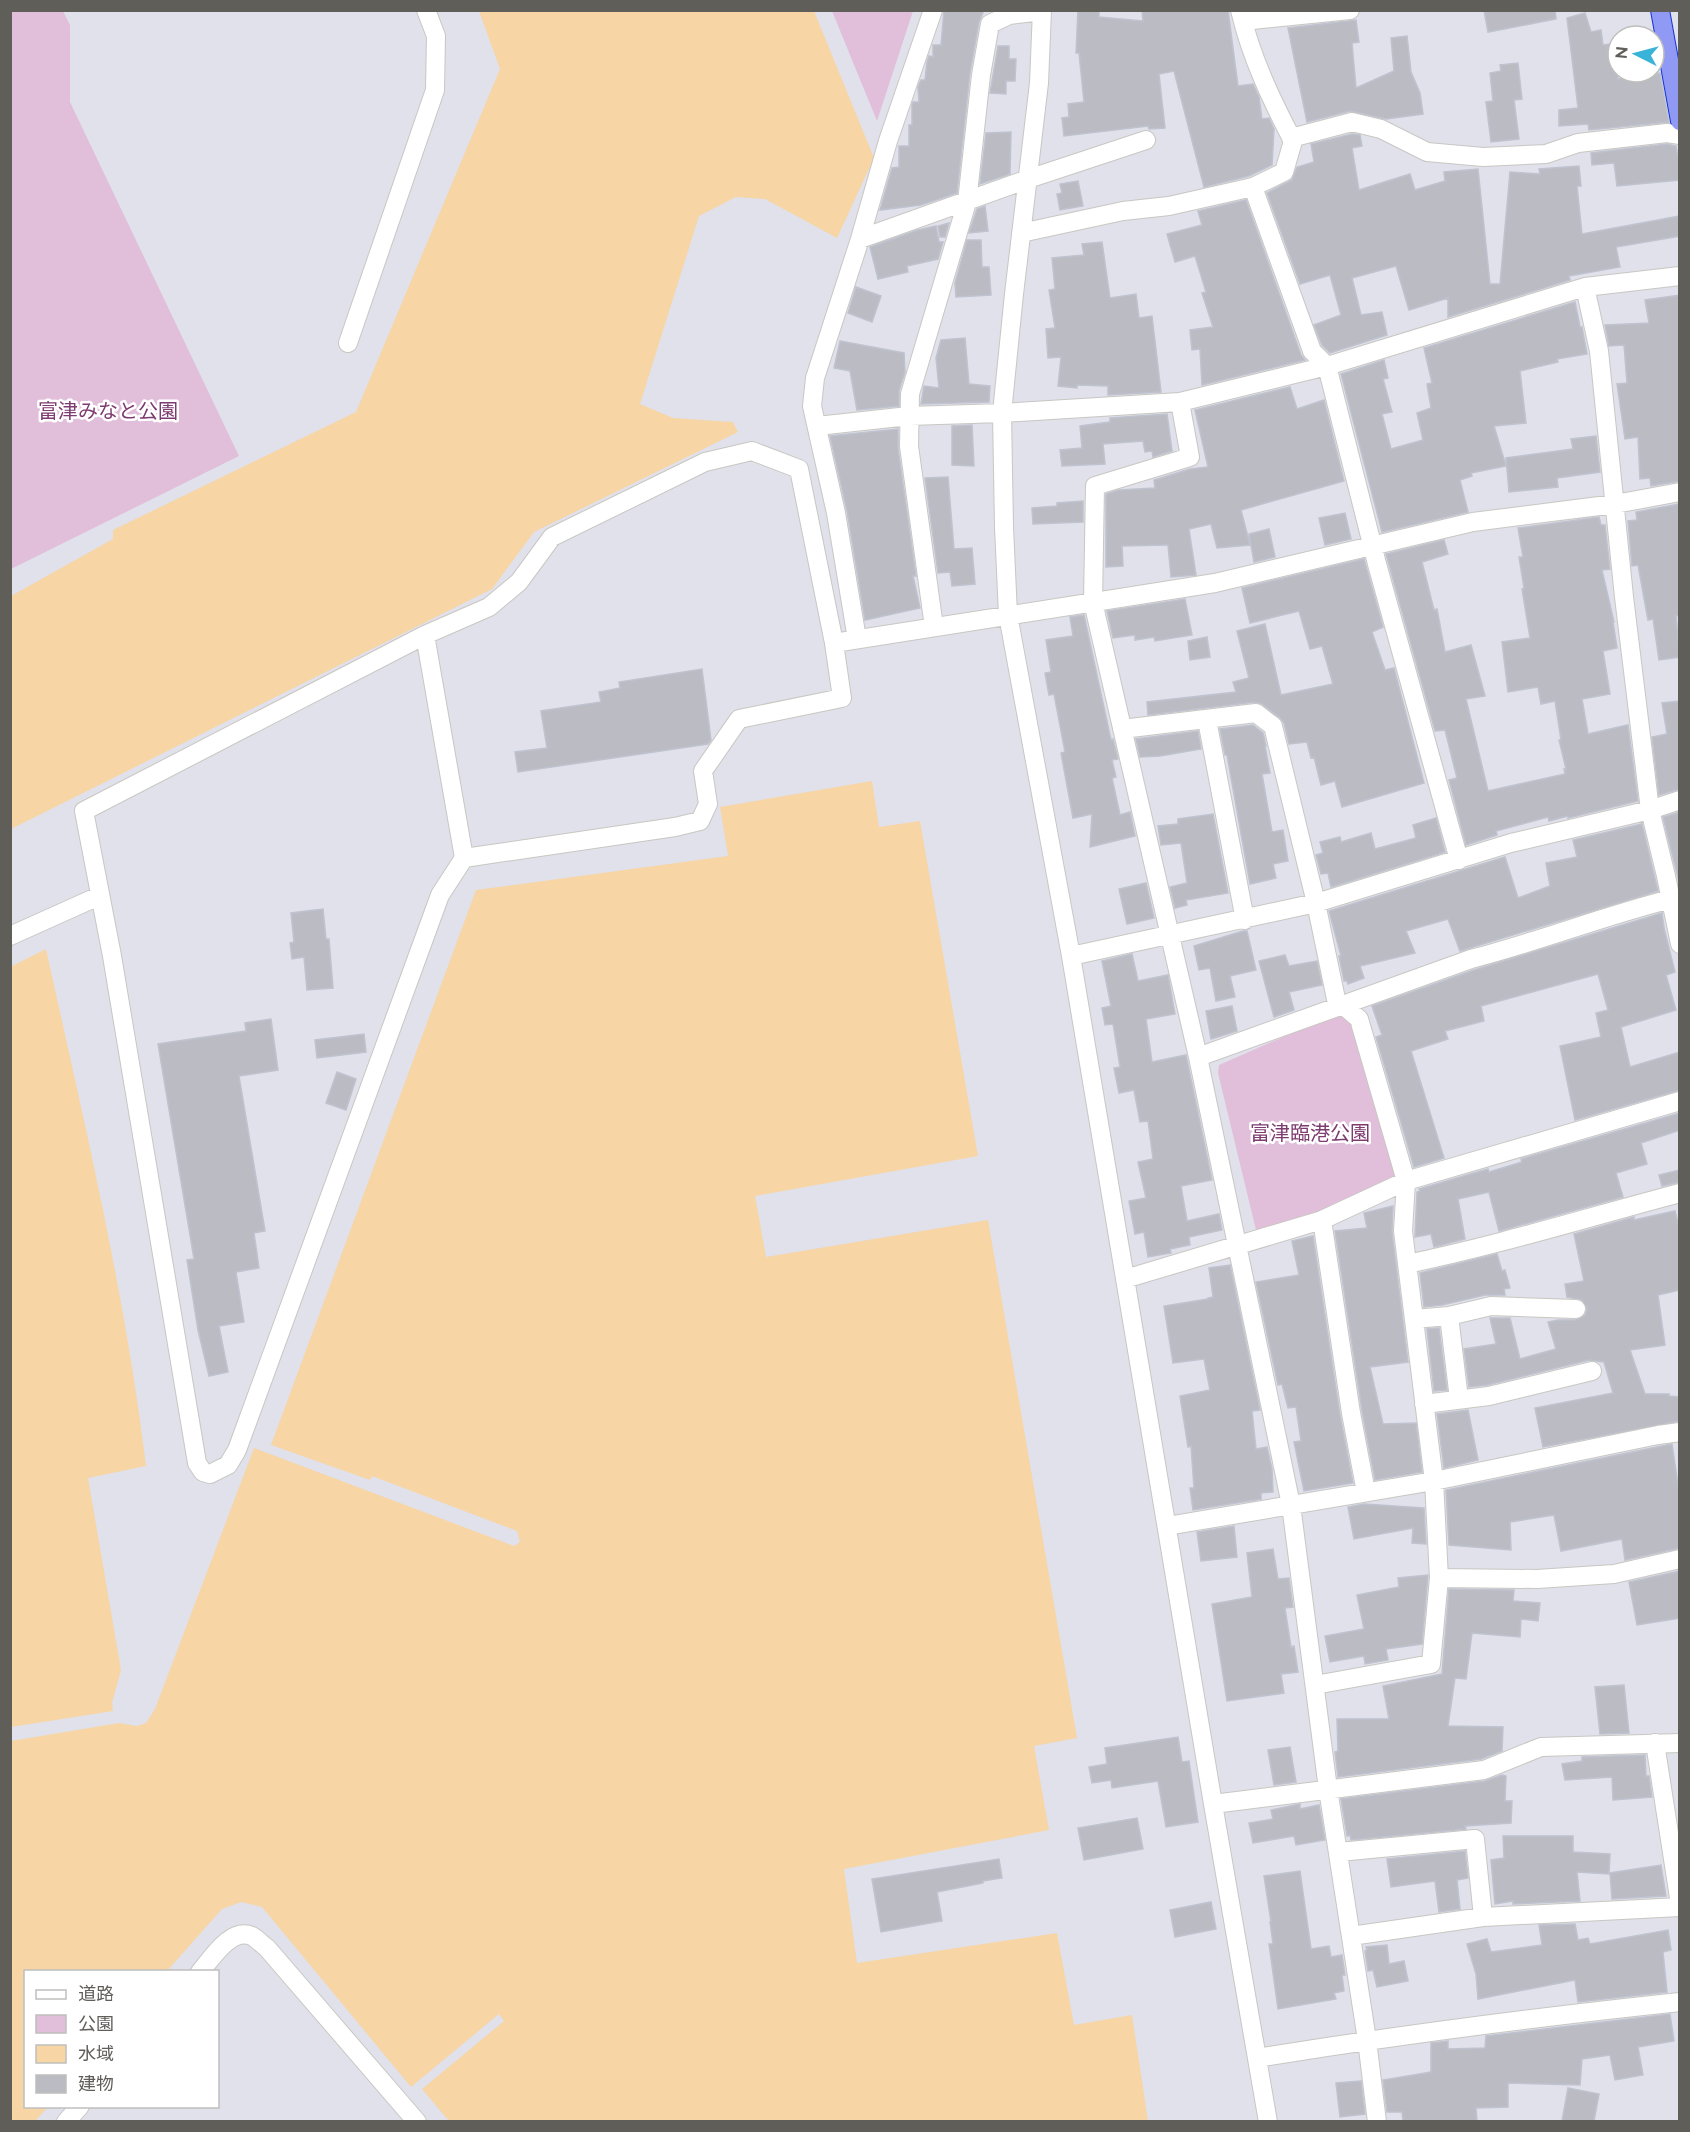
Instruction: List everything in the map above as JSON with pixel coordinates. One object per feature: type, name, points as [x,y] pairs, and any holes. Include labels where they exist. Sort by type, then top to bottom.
[{"type":"highway","points":[[1660,10],[1680,121]]},
{"type":"street","points":[[348,343],[435,90],[436,36],[426,10]]},
{"type":"street","points":[[857,639],[836,513],[813,406],[815,378],[860,239],[888,141],[933,10]]},
{"type":"street","points":[[1021,233],[1122,211],[1169,206],[1253,187],[1284,172],[1293,141],[1265,86],[1241,16],[1350,10]]},
{"type":"street","points":[[934,627],[909,446],[910,394],[966,202],[981,75],[990,24],[1009,15],[1042,11],[1039,83],[1002,414],[1008,615],[1071,956],[1268,2121]]},
{"type":"street","points":[[1291,138],[1352,122],[1381,129],[1426,152],[1483,157],[1546,154],[1578,143],[1667,134],[1680,135]]},
{"type":"street","points":[[860,239],[1146,140]]},
{"type":"street","points":[[1253,187],[1312,351],[1327,366],[1372,546],[1459,860]]},
{"type":"street","points":[[817,426],[909,416],[1002,414],[1180,402],[1327,366],[1585,287],[1680,276]]},
{"type":"street","points":[[1585,287],[1599,351],[1650,810],[1680,944]]},
{"type":"street","points":[[1180,402],[1190,457],[1095,486],[1093,602],[1198,1057],[1291,1506],[1328,1789],[1367,2040],[1377,2121]]},
{"type":"street","points":[[425,635],[464,858],[440,895],[237,1450],[228,1465],[210,1474],[203,1472],[197,1463],[112,956],[84,811],[425,635],[489,607],[519,582],[552,537],[705,462],[752,451],[799,469],[834,643],[842,698],[739,719],[703,771],[708,804],[700,821],[675,827],[464,858]]},
{"type":"street","points":[[834,643],[1215,583],[1473,522],[1615,504],[1680,492]]},
{"type":"street","points":[[1122,729],[1256,713],[1273,726],[1316,903],[1336,999],[1359,1019],[1406,1181],[1403,1231],[1434,1480],[1439,1578],[1431,1664],[1315,1685]]},
{"type":"street","points":[[1207,720],[1245,920]]},
{"type":"street","points":[[1071,956],[1316,903],[1511,843],[1650,810],[1680,800]]},
{"type":"street","points":[[10,936],[99,896]]},
{"type":"street","points":[[1198,1057],[1472,959],[1516,948],[1568,929],[1671,899]]},
{"type":"street","points":[[1125,1279],[1322,1220],[1406,1181],[1680,1101]]},
{"type":"street","points":[[1407,1264],[1478,1249],[1680,1193]]},
{"type":"street","points":[[1322,1220],[1351,1413],[1366,1492]]},
{"type":"street","points":[[1414,1319],[1449,1316],[1491,1306],[1576,1309]]},
{"type":"street","points":[[1449,1316],[1459,1399]]},
{"type":"street","points":[[1424,1404],[1489,1396],[1592,1371]]},
{"type":"street","points":[[1167,1526],[1434,1480],[1680,1432]]},
{"type":"street","points":[[1439,1578],[1537,1579],[1614,1574],[1680,1559]]},
{"type":"street","points":[[1351,1936],[1484,1917],[1680,1905],[1654,1743]]},
{"type":"street","points":[[1213,1804],[1484,1770],[1541,1747],[1680,1743]]},
{"type":"street","points":[[1339,1852],[1475,1839],[1484,1917]]},
{"type":"street","points":[[201,1970],[226,1942],[237,1935],[252,1936],[267,1948],[417,2121]]},
{"type":"street","points":[[1257,2058],[1523,2018],[1680,2002]]},
{"type":"street","points":[[66,2121],[78,2108]]},
{"type":"green space","name":"富津みなと公園","points":[[11,10],[63,11],[70,25],[70,102],[239,456],[11,569]]},
{"type":"green space","points":[[832,11],[913,11],[877,121]]},
{"type":"green space","name":"富津臨港公園","points":[[1338,1013],[1354,1021],[1399,1174],[1394,1181],[1263,1234],[1256,1230],[1218,1073],[1219,1065]]},
{"type":"water","points":[[479,11],[814,11],[874,158],[837,238],[765,199],[736,197],[699,216],[640,404],[673,418],[733,422],[738,432],[534,532],[492,589],[11,829],[11,596],[113,539],[113,530],[356,412],[500,69]]},
{"type":"water","points":[[872,781],[879,827],[920,821],[978,1156],[755,1196],[766,1257],[988,1220],[1077,1738],[1034,1746],[1049,1830],[844,1869],[857,1963],[1057,1933],[1074,2025],[1132,2015],[1148,2121],[449,2121],[422,2089],[504,2021],[499,2014],[411,2087],[262,1907],[241,1902],[222,1909],[168,1970],[24,1970],[24,2108],[47,2108],[35,2121],[11,2121],[11,1741],[119,1723],[137,1726],[146,1723],[155,1709],[254,1448],[514,1546],[520,1542],[517,1531],[372,1476],[370,1480],[271,1445],[476,890],[728,856],[720,807]]},
{"type":"water","points":[[46,949],[115,1271],[146,1466],[88,1478],[121,1670],[112,1703],[113,1711],[11,1727],[10,967]]},
{"type":"building","points":[[944,10],[984,10],[979,22],[970,73],[957,193],[921,205],[880,210],[892,168],[899,167],[899,146],[909,146],[912,105],[913,102],[919,102],[918,87],[921,80],[925,80],[929,56],[933,57],[933,45],[941,45]]},
{"type":"building","points":[[1078,10],[1099,11],[1099,17],[1143,21],[1142,10],[1228,10],[1238,86],[1253,84],[1259,97],[1262,119],[1269,118],[1274,129],[1272,165],[1249,176],[1204,187],[1174,71],[1159,74],[1165,128],[1149,129],[1148,126],[1064,136],[1062,118],[1069,117],[1068,104],[1084,102],[1079,53],[1076,53]]},
{"type":"building","points":[[1484,10],[1555,10],[1556,19],[1488,32]]},
{"type":"building","points":[[1585,13],[1591,32],[1601,30],[1603,45],[1606,45],[1606,84],[1662,84],[1669,122],[1589,130],[1588,124],[1559,126],[1559,110],[1578,108],[1567,18]]},
{"type":"building","points":[[1356,20],[1359,42],[1352,43],[1356,88],[1394,71],[1391,38],[1407,36],[1411,72],[1420,93],[1423,114],[1386,119],[1350,111],[1307,122],[1288,28]]},
{"type":"building","points":[[998,46],[1009,46],[1009,59],[1016,59],[1015,81],[1006,81],[1006,94],[990,93]]},
{"type":"building","points":[[1518,63],[1522,99],[1514,100],[1519,139],[1491,142],[1486,102],[1493,101],[1490,73],[1501,71],[1500,65]]},
{"type":"building","points":[[1011,132],[1010,174],[980,184],[986,133]]},
{"type":"building","points":[[1352,134],[1360,135],[1362,146],[1352,148],[1359,190],[1410,174],[1415,190],[1445,181],[1444,172],[1478,169],[1490,284],[1500,284],[1510,172],[1540,174],[1539,169],[1579,166],[1581,186],[1577,186],[1582,234],[1680,216],[1680,236],[1616,247],[1620,267],[1569,276],[1570,280],[1448,317],[1448,298],[1409,310],[1396,266],[1352,278],[1361,315],[1382,312],[1387,335],[1330,353],[1322,345],[1314,325],[1341,315],[1330,275],[1300,284],[1267,193],[1292,180],[1297,167],[1314,162],[1311,144]]},
{"type":"building","points":[[1667,144],[1676,146],[1678,157],[1680,157],[1680,180],[1617,186],[1614,163],[1592,165],[1591,153]]},
{"type":"building","points":[[1078,181],[1083,206],[1060,210],[1057,194],[1062,193],[1060,184]]},
{"type":"building","points":[[1246,200],[1301,355],[1305,360],[1202,385],[1200,349],[1192,350],[1190,330],[1213,327],[1202,293],[1206,292],[1195,256],[1175,262],[1167,234],[1202,225],[1198,211]]},
{"type":"building","points":[[985,206],[988,231],[969,233],[977,209]]},
{"type":"building","points":[[949,223],[945,237],[940,237],[938,226]]},
{"type":"building","points":[[936,226],[939,242],[943,242],[938,259],[907,266],[908,272],[878,279],[870,247]]},
{"type":"building","points":[[967,240],[981,240],[982,267],[989,267],[991,295],[956,297],[955,283]]},
{"type":"building","points":[[1102,242],[1110,298],[1136,294],[1139,318],[1152,316],[1161,392],[1108,395],[1108,386],[1077,385],[1077,388],[1058,386],[1061,357],[1048,358],[1046,329],[1055,328],[1049,290],[1055,289],[1052,258],[1084,255],[1082,244]]},
{"type":"building","points":[[856,287],[881,296],[872,322],[848,313]]},
{"type":"building","points":[[1680,295],[1680,481],[1651,486],[1650,478],[1640,479],[1638,437],[1625,439],[1617,384],[1627,383],[1624,345],[1609,346],[1605,325],[1649,323],[1645,300]]},
{"type":"building","points":[[1575,302],[1587,354],[1557,359],[1558,362],[1520,371],[1526,423],[1494,426],[1506,466],[1471,473],[1472,476],[1460,480],[1468,512],[1382,532],[1341,374],[1384,360],[1388,378],[1383,379],[1392,412],[1382,414],[1391,449],[1423,440],[1417,413],[1431,408],[1427,384],[1432,383],[1424,348]]},
{"type":"building","points":[[965,338],[969,384],[990,386],[989,402],[921,404],[924,386],[939,388],[936,358],[941,340]]},
{"type":"building","points":[[840,341],[904,353],[905,372],[899,391],[899,406],[857,410],[850,371],[834,368]]},
{"type":"building","points":[[1290,387],[1297,409],[1324,400],[1344,481],[1241,510],[1250,545],[1217,548],[1211,524],[1189,529],[1196,575],[1171,577],[1168,545],[1122,546],[1123,566],[1106,567],[1106,494],[1119,490],[1155,488],[1154,480],[1190,469],[1208,467],[1195,410]]},
{"type":"building","points":[[1167,414],[1172,451],[1153,457],[1152,451],[1145,452],[1143,441],[1103,444],[1105,464],[1062,466],[1060,450],[1082,448],[1080,426],[1110,422],[1110,418]]},
{"type":"building","points":[[972,425],[974,466],[952,465],[952,426]]},
{"type":"building","points":[[898,429],[898,448],[916,576],[913,576],[920,608],[865,620],[847,511],[830,436]]},
{"type":"building","points":[[1596,436],[1600,472],[1557,478],[1558,487],[1509,492],[1506,458],[1573,449],[1571,439]]},
{"type":"building","points":[[948,477],[954,549],[972,548],[975,584],[952,586],[950,572],[938,573],[925,478]]},
{"type":"building","points":[[1083,501],[1083,522],[1033,524],[1032,508]]},
{"type":"building","points":[[1680,504],[1680,615],[1676,616],[1680,657],[1659,660],[1653,619],[1648,620],[1638,565],[1632,566],[1628,521],[1637,520],[1636,512]]},
{"type":"building","points":[[1345,513],[1351,539],[1325,545],[1319,518]]},
{"type":"building","points":[[1599,517],[1601,525],[1605,525],[1610,569],[1602,570],[1614,622],[1617,648],[1603,651],[1610,694],[1582,699],[1588,734],[1628,725],[1638,801],[1568,818],[1568,816],[1549,821],[1548,817],[1496,831],[1497,835],[1466,845],[1449,780],[1457,778],[1445,730],[1435,731],[1386,554],[1444,540],[1448,554],[1422,562],[1434,610],[1437,609],[1445,652],[1471,645],[1485,696],[1466,699],[1488,791],[1565,774],[1564,769],[1566,769],[1559,740],[1561,740],[1555,701],[1541,704],[1538,687],[1508,692],[1502,642],[1530,638],[1522,589],[1524,588],[1519,557],[1523,557],[1518,528]]},
{"type":"building","points":[[1269,529],[1275,557],[1254,562],[1249,534]]},
{"type":"building","points":[[1364,559],[1383,627],[1372,632],[1385,670],[1394,668],[1424,783],[1342,807],[1335,781],[1321,785],[1314,757],[1311,758],[1307,742],[1289,744],[1284,723],[1262,704],[1255,702],[1148,715],[1147,702],[1236,692],[1233,682],[1249,678],[1237,631],[1265,624],[1281,695],[1333,684],[1322,646],[1310,649],[1299,611],[1250,623],[1242,588]]},
{"type":"building","points":[[1185,599],[1192,635],[1155,641],[1154,637],[1135,640],[1135,635],[1113,638],[1107,611]]},
{"type":"building","points":[[1084,615],[1111,740],[1113,739],[1118,759],[1112,760],[1116,777],[1112,778],[1120,815],[1130,812],[1135,836],[1090,847],[1092,814],[1073,818],[1061,753],[1065,752],[1054,694],[1049,695],[1045,673],[1051,672],[1046,640],[1073,636],[1070,617]]},
{"type":"building","points":[[1207,637],[1210,657],[1190,660],[1188,641]]},
{"type":"building","points":[[702,669],[711,740],[708,744],[518,772],[515,752],[547,748],[541,711],[601,702],[599,692],[620,688],[619,682]]},
{"type":"building","points":[[1680,701],[1680,789],[1659,795],[1652,737],[1667,734],[1662,703]]},
{"type":"building","points":[[1253,725],[1263,733],[1266,746],[1270,773],[1262,774],[1272,832],[1283,830],[1288,861],[1273,864],[1276,878],[1250,884],[1227,755],[1225,755],[1220,729]]},
{"type":"building","points":[[1198,731],[1201,749],[1140,757],[1136,739]]},
{"type":"building","points":[[1680,812],[1680,886],[1663,817]]},
{"type":"building","points":[[1213,814],[1228,893],[1186,900],[1187,905],[1175,908],[1170,887],[1187,883],[1181,843],[1161,845],[1158,826],[1178,824],[1178,819]]},
{"type":"building","points":[[1436,818],[1445,852],[1331,887],[1328,873],[1321,874],[1316,855],[1323,853],[1320,842],[1340,837],[1341,842],[1371,833],[1375,849],[1416,838],[1413,825]]},
{"type":"building","points":[[1642,824],[1658,891],[1460,951],[1448,919],[1406,931],[1415,953],[1360,966],[1364,978],[1348,984],[1344,981],[1339,956],[1341,956],[1329,911],[1505,857],[1518,898],[1550,886],[1546,863],[1577,857],[1573,840]]},
{"type":"building","points":[[1146,883],[1154,918],[1127,924],[1119,889]]},
{"type":"building","points":[[323,909],[326,939],[329,939],[333,988],[307,990],[304,957],[292,959],[290,943],[294,942],[291,913]]},
{"type":"building","points":[[1662,913],[1675,972],[1666,975],[1676,1010],[1621,1027],[1630,1067],[1680,1052],[1680,1090],[1575,1120],[1560,1046],[1601,1037],[1596,1013],[1608,1010],[1598,974],[1481,1006],[1484,1021],[1445,1031],[1448,1039],[1411,1051],[1444,1158],[1414,1167],[1376,1037],[1382,1035],[1372,1006],[1474,970]]},
{"type":"building","points":[[1247,931],[1256,970],[1230,976],[1235,997],[1216,1001],[1210,968],[1199,970],[1194,946]]},
{"type":"building","points":[[1132,954],[1138,981],[1168,975],[1175,1014],[1146,1019],[1152,1062],[1186,1055],[1212,1180],[1181,1186],[1187,1221],[1219,1214],[1222,1230],[1189,1237],[1190,1245],[1170,1249],[1171,1253],[1148,1257],[1144,1232],[1135,1234],[1129,1201],[1146,1198],[1138,1162],[1153,1159],[1148,1121],[1140,1122],[1134,1090],[1119,1093],[1114,1068],[1120,1067],[1113,1024],[1105,1025],[1102,1008],[1111,1006],[1102,961]]},
{"type":"building","points":[[1285,955],[1289,966],[1317,961],[1322,985],[1289,992],[1294,1010],[1274,1017],[1259,961]]},
{"type":"building","points":[[1232,1006],[1237,1031],[1211,1039],[1206,1011]]},
{"type":"building","points":[[271,1019],[278,1070],[239,1076],[265,1231],[254,1233],[259,1268],[236,1272],[244,1322],[219,1326],[228,1372],[209,1376],[198,1330],[187,1260],[194,1259],[158,1044],[246,1031],[245,1023]]},
{"type":"building","points":[[364,1034],[366,1052],[317,1058],[315,1040]]},
{"type":"building","points":[[337,1072],[356,1079],[346,1110],[326,1103]]},
{"type":"building","points":[[1680,1113],[1680,1130],[1641,1143],[1647,1164],[1616,1173],[1623,1197],[1499,1231],[1489,1192],[1458,1199],[1465,1239],[1434,1247],[1431,1234],[1415,1237],[1419,1189],[1488,1169],[1489,1172],[1522,1162],[1521,1159]]},
{"type":"building","points":[[1680,1170],[1680,1182],[1662,1186],[1659,1175]]},
{"type":"building","points":[[1393,1206],[1392,1232],[1408,1362],[1370,1367],[1383,1424],[1416,1423],[1422,1472],[1375,1480],[1362,1411],[1335,1231],[1367,1228],[1364,1213]]},
{"type":"building","points":[[1675,1211],[1680,1230],[1680,1290],[1658,1295],[1665,1345],[1630,1350],[1645,1394],[1669,1394],[1669,1396],[1680,1397],[1680,1421],[1543,1447],[1535,1408],[1613,1393],[1604,1362],[1589,1360],[1487,1385],[1469,1387],[1464,1349],[1496,1344],[1490,1318],[1510,1318],[1520,1359],[1556,1349],[1548,1322],[1576,1320],[1585,1315],[1587,1309],[1582,1300],[1567,1297],[1565,1284],[1584,1281],[1574,1234],[1634,1217],[1634,1220]]},
{"type":"building","points":[[1313,1236],[1340,1415],[1353,1483],[1304,1491],[1294,1442],[1301,1441],[1296,1407],[1288,1408],[1282,1384],[1278,1385],[1256,1282],[1299,1275],[1292,1241]]},
{"type":"building","points":[[1497,1254],[1510,1288],[1504,1289],[1505,1295],[1485,1295],[1424,1307],[1420,1273]]},
{"type":"building","points":[[1230,1265],[1260,1410],[1252,1411],[1256,1449],[1267,1447],[1272,1469],[1273,1492],[1261,1493],[1261,1499],[1193,1510],[1190,1488],[1194,1488],[1191,1446],[1188,1447],[1180,1396],[1210,1390],[1204,1359],[1173,1363],[1164,1306],[1213,1297],[1209,1268]]},
{"type":"building","points":[[1439,1328],[1447,1390],[1434,1391],[1427,1329]]},
{"type":"building","points":[[1468,1410],[1478,1460],[1444,1468],[1437,1414]]},
{"type":"building","points":[[1672,1444],[1680,1498],[1680,1548],[1625,1560],[1622,1539],[1561,1551],[1554,1515],[1510,1522],[1511,1550],[1449,1545],[1446,1490]]},
{"type":"building","points":[[1364,1504],[1424,1508],[1426,1544],[1412,1543],[1413,1528],[1354,1539],[1348,1507]]},
{"type":"building","points":[[1234,1526],[1237,1557],[1201,1561],[1197,1532]]},
{"type":"building","points":[[1273,1549],[1278,1579],[1289,1578],[1293,1607],[1285,1608],[1291,1647],[1294,1646],[1298,1672],[1281,1674],[1284,1693],[1227,1701],[1212,1604],[1252,1597],[1247,1553]]},
{"type":"building","points":[[1680,1571],[1680,1618],[1637,1625],[1629,1582]]},
{"type":"building","points":[[1428,1575],[1422,1644],[1386,1649],[1388,1660],[1365,1664],[1364,1656],[1330,1662],[1325,1636],[1364,1629],[1357,1595],[1399,1587],[1398,1578]]},
{"type":"building","points":[[1449,1589],[1514,1590],[1513,1601],[1540,1603],[1538,1621],[1521,1619],[1520,1637],[1472,1633],[1466,1679],[1455,1678],[1448,1726],[1503,1727],[1502,1751],[1481,1759],[1338,1777],[1335,1752],[1338,1751],[1337,1719],[1389,1719],[1383,1686],[1442,1674]]},
{"type":"building","points":[[1624,1685],[1629,1733],[1600,1734],[1595,1687]]},
{"type":"building","points":[[1178,1737],[1182,1762],[1189,1761],[1198,1822],[1166,1827],[1158,1781],[1112,1788],[1111,1780],[1092,1783],[1089,1767],[1107,1764],[1105,1748]]},
{"type":"building","points":[[1290,1747],[1296,1782],[1274,1785],[1268,1750]]},
{"type":"building","points":[[1645,1755],[1646,1776],[1649,1776],[1652,1797],[1613,1800],[1612,1777],[1565,1780],[1562,1764],[1582,1761],[1582,1757]]},
{"type":"building","points":[[1502,1775],[1506,1776],[1505,1801],[1512,1801],[1511,1823],[1465,1826],[1466,1829],[1351,1840],[1350,1835],[1347,1836],[1341,1799],[1485,1781]]},
{"type":"building","points":[[1300,1804],[1300,1809],[1319,1805],[1325,1840],[1296,1845],[1294,1836],[1253,1843],[1249,1823],[1273,1819],[1271,1810]]},
{"type":"building","points":[[1137,1818],[1143,1849],[1084,1860],[1078,1828]]},
{"type":"building","points":[[1503,1836],[1573,1836],[1573,1852],[1610,1854],[1609,1874],[1577,1872],[1580,1901],[1513,1904],[1513,1901],[1495,1904],[1491,1860],[1504,1858]]},
{"type":"building","points":[[1465,1851],[1468,1878],[1457,1880],[1460,1909],[1439,1912],[1435,1881],[1391,1887],[1387,1859]]},
{"type":"building","points":[[999,1859],[1002,1878],[937,1892],[942,1921],[881,1932],[872,1879]]},
{"type":"building","points":[[1661,1865],[1666,1896],[1612,1899],[1610,1873]]},
{"type":"building","points":[[1300,1871],[1311,1949],[1329,1946],[1331,1957],[1342,1955],[1345,1975],[1342,1975],[1344,1991],[1334,1993],[1336,1999],[1278,2009],[1269,1944],[1273,1944],[1271,1922],[1264,1876]]},
{"type":"building","points":[[1211,1902],[1216,1929],[1175,1937],[1170,1910]]},
{"type":"building","points":[[1575,1924],[1578,1940],[1588,1938],[1590,1944],[1668,1930],[1671,1950],[1663,1952],[1667,1992],[1578,2002],[1575,1980],[1478,1999],[1476,1974],[1467,1944],[1487,1939],[1491,1952],[1542,1945],[1539,1925]]},
{"type":"building","points":[[1387,1945],[1389,1964],[1404,1961],[1408,1981],[1377,1987],[1373,1970],[1368,1971],[1365,1951],[1366,1947]]},
{"type":"building","points":[[1670,2014],[1674,2041],[1638,2047],[1643,2075],[1615,2080],[1610,2055],[1582,2059],[1580,2085],[1508,2083],[1508,2107],[1476,2108],[1477,2121],[1403,2121],[1402,2112],[1387,2112],[1383,2080],[1431,2072],[1431,2043],[1448,2041],[1448,2049],[1485,2048],[1486,2036]]},
{"type":"building","points":[[1361,2081],[1365,2114],[1340,2117],[1336,2083]]},
{"type":"building","points":[[1568,2088],[1599,2094],[1594,2121],[1562,2121]]}]
